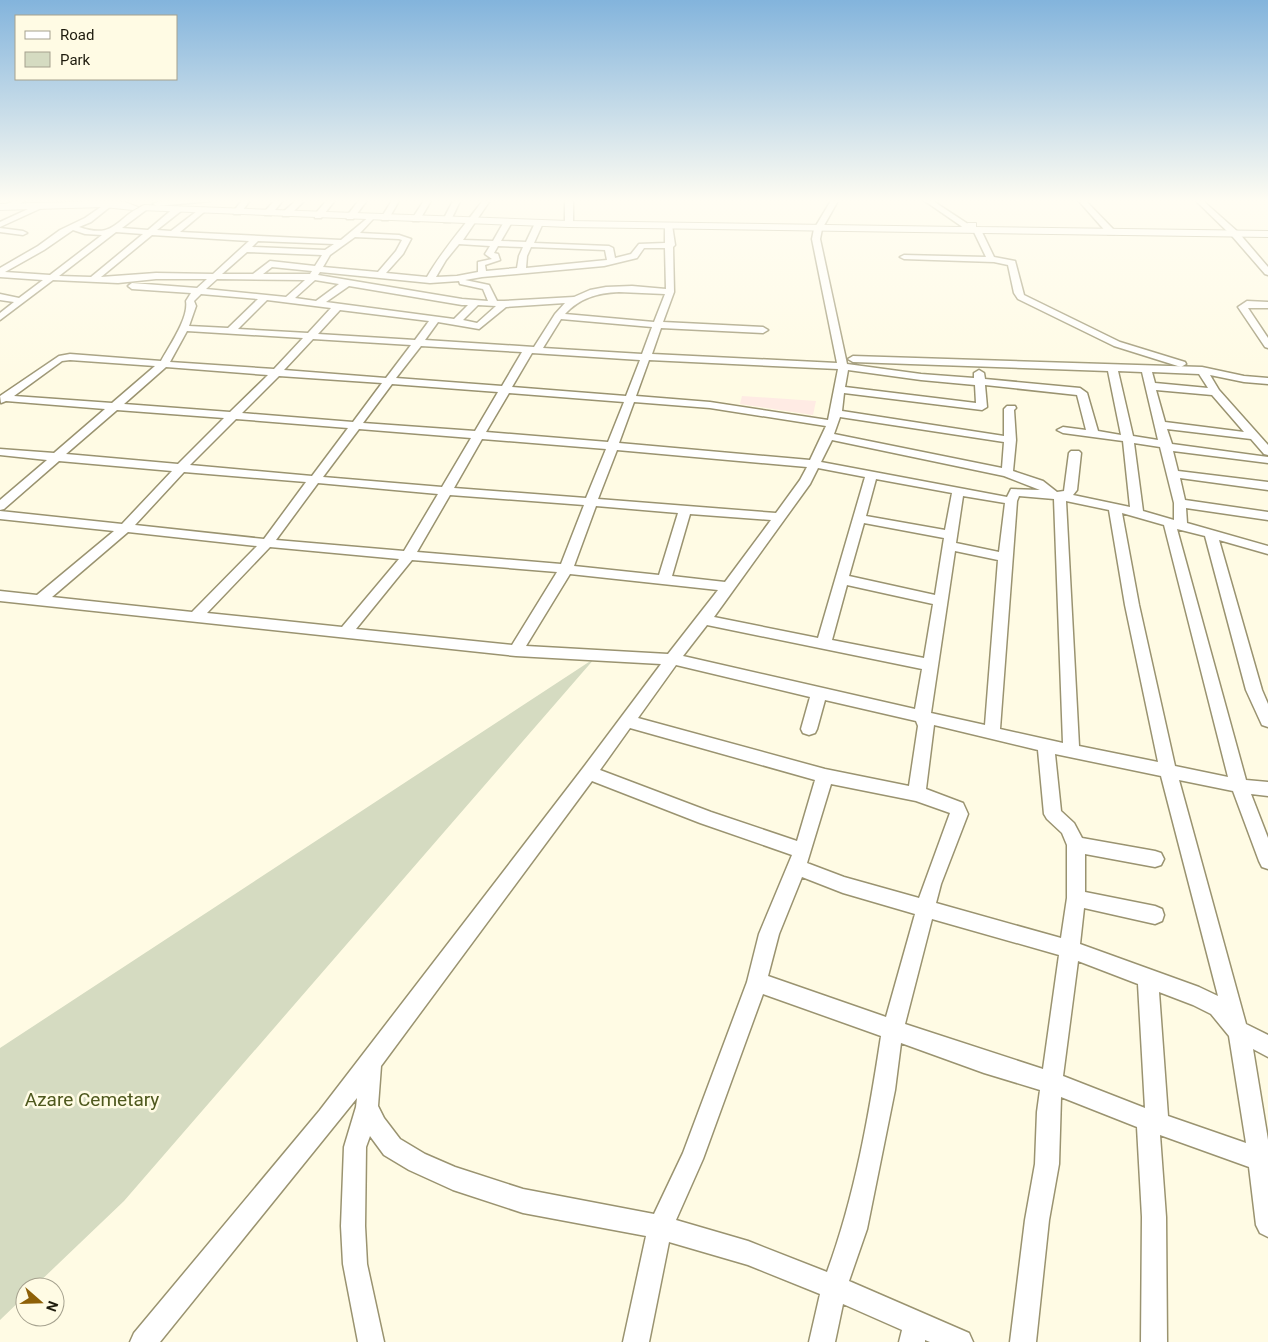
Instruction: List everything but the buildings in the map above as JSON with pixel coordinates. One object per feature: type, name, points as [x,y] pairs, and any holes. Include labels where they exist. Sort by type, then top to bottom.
[{"type":"street","points":[[0,273],[18,262]]},
{"type":"street","points":[[0,317],[74,262]]},
{"type":"street","points":[[94,279],[115,262]]},
{"type":"street","points":[[0,506],[164,364],[184,328],[191,306],[190,301],[231,262]]},
{"type":"street","points":[[287,302],[313,277],[322,262]]},
{"type":"street","points":[[380,276],[392,262]]},
{"type":"street","points":[[430,280],[440,262]]},
{"type":"street","points":[[482,274],[481,264],[490,262]]},
{"type":"street","points":[[521,270],[522,262]]},
{"type":"street","points":[[256,276],[270,264],[430,280],[457,279],[482,274],[609,262]]},
{"type":"street","points":[[516,651],[566,569],[670,292],[671,262]]},
{"type":"street","points":[[143,1342],[321,1126],[370,1063],[589,773],[672,658],[704,620],[806,481],[832,424],[840,389],[843,362],[821,262]]},
{"type":"street","points":[[1003,262],[1012,263],[1018,293],[1038,307],[1117,344],[1203,370],[1244,379],[1268,381]]},
{"type":"street","points":[[1259,262],[1268,272]]},
{"type":"street","points":[[0,273],[53,278],[118,280],[156,276],[313,277],[348,282],[360,292],[401,315],[479,326],[504,304]]},
{"type":"street","points":[[457,279],[462,282],[486,287],[494,303]]},
{"type":"street","points":[[118,280],[126,286],[200,290],[341,307],[422,296],[450,301],[504,304],[576,300]]},
{"type":"street","points":[[316,305],[348,282]]},
{"type":"street","points":[[345,633],[408,556],[506,388],[558,316],[576,300],[592,292],[606,290],[670,292]]},
{"type":"street","points":[[40,600],[124,529],[312,334],[360,292]]},
{"type":"street","points":[[401,315],[422,296]]},
{"type":"street","points":[[0,297],[22,301]]},
{"type":"street","points":[[231,330],[264,298]]},
{"type":"street","points":[[195,617],[267,543],[450,301]]},
{"type":"street","points":[[456,322],[475,303]]},
{"type":"street","points":[[1268,305],[1247,304],[1243,307],[1268,345]]},
{"type":"street","points":[[558,316],[658,323],[695,328],[763,330]]},
{"type":"street","points":[[184,328],[312,334],[646,357],[1203,370]]},
{"type":"street","points":[[2,399],[64,357],[506,388],[710,405],[832,424],[1010,440]]},
{"type":"street","points":[[843,362],[921,377],[1080,391],[1082,392],[1093,435]]},
{"type":"street","points":[[840,389],[982,407],[979,364]]},
{"type":"street","points":[[1112,368],[1128,440],[1137,513]]},
{"type":"street","points":[[1146,369],[1180,503],[1175,524],[1239,786],[1266,852]]},
{"type":"street","points":[[1203,370],[1215,392],[1268,452]]},
{"type":"street","points":[[1150,386],[1215,392]]},
{"type":"street","points":[[2,399],[612,446],[814,464],[1011,501]]},
{"type":"street","points":[[1008,473],[1011,408]]},
{"type":"street","points":[[832,424],[1008,473],[1039,484],[1058,495],[1068,494],[1071,490],[1075,453]]},
{"type":"street","points":[[1160,425],[1253,436]]},
{"type":"street","points":[[1063,430],[1268,460]]},
{"type":"street","points":[[0,452],[446,491],[780,516]]},
{"type":"street","points":[[823,645],[870,474]]},
{"type":"street","points":[[1173,474],[1268,486]]},
{"type":"street","points":[[919,795],[917,792],[926,726],[922,717],[958,491]]},
{"type":"street","points":[[992,733],[1005,557],[1011,501],[1014,493],[1058,495],[1115,507],[1268,550]]},
{"type":"street","points":[[1058,495],[1071,751]]},
{"type":"street","points":[[1180,503],[1268,516]]},
{"type":"street","points":[[1115,507],[1132,605],[1168,772],[1237,1030],[1263,1160],[1268,1225]]},
{"type":"street","points":[[664,580],[685,509]]},
{"type":"street","points":[[0,515],[267,543],[566,569],[728,587]]},
{"type":"street","points":[[858,518],[950,540],[1005,557]]},
{"type":"street","points":[[1211,534],[1254,690],[1268,721]]},
{"type":"street","points":[[841,579],[941,600]]},
{"type":"street","points":[[0,596],[516,651],[672,658],[1046,746],[1239,786],[1268,789]]},
{"type":"street","points":[[704,620],[931,666]]},
{"type":"street","points":[[809,729],[819,693]]},
{"type":"street","points":[[626,721],[825,776],[919,795],[959,810],[925,908],[893,1030],[884,1090],[855,1229],[834,1287],[822,1342]]},
{"type":"street","points":[[1023,1342],[1037,1220],[1047,1164],[1048,1112],[1076,898],[1076,845],[1068,828],[1053,814],[1046,746]]},
{"type":"street","points":[[589,773],[706,818],[800,859],[843,885],[1069,949],[1199,997],[1218,1007],[1237,1030],[1268,1046]]},
{"type":"street","points":[[636,1342],[660,1227],[692,1159],[757,982],[769,934],[800,859],[825,776]]},
{"type":"street","points":[[1076,845],[1155,860]]},
{"type":"street","points":[[1076,898],[1155,915]]},
{"type":"street","points":[[1148,978],[1154,1217],[1154,1342]]},
{"type":"street","points":[[757,982],[1020,1075],[1053,1083],[1152,1121],[1263,1160]]},
{"type":"street","points":[[370,1063],[367,1107],[355,1147],[353,1226],[355,1264],[372,1342]]},
{"type":"street","points":[[367,1107],[376,1126],[392,1147],[417,1162],[452,1178],[523,1202],[660,1227],[748,1253],[834,1287],[914,1333],[960,1342]]},
{"type":"shaded area","points":[[742,396],[816,401],[813,415],[740,404]]},
{"type":"green space","name":"Azare Cemetary","points":[[595,658],[124,1201],[44,1277],[15,1277],[15,1306],[0,1320],[0,1048]]}]
